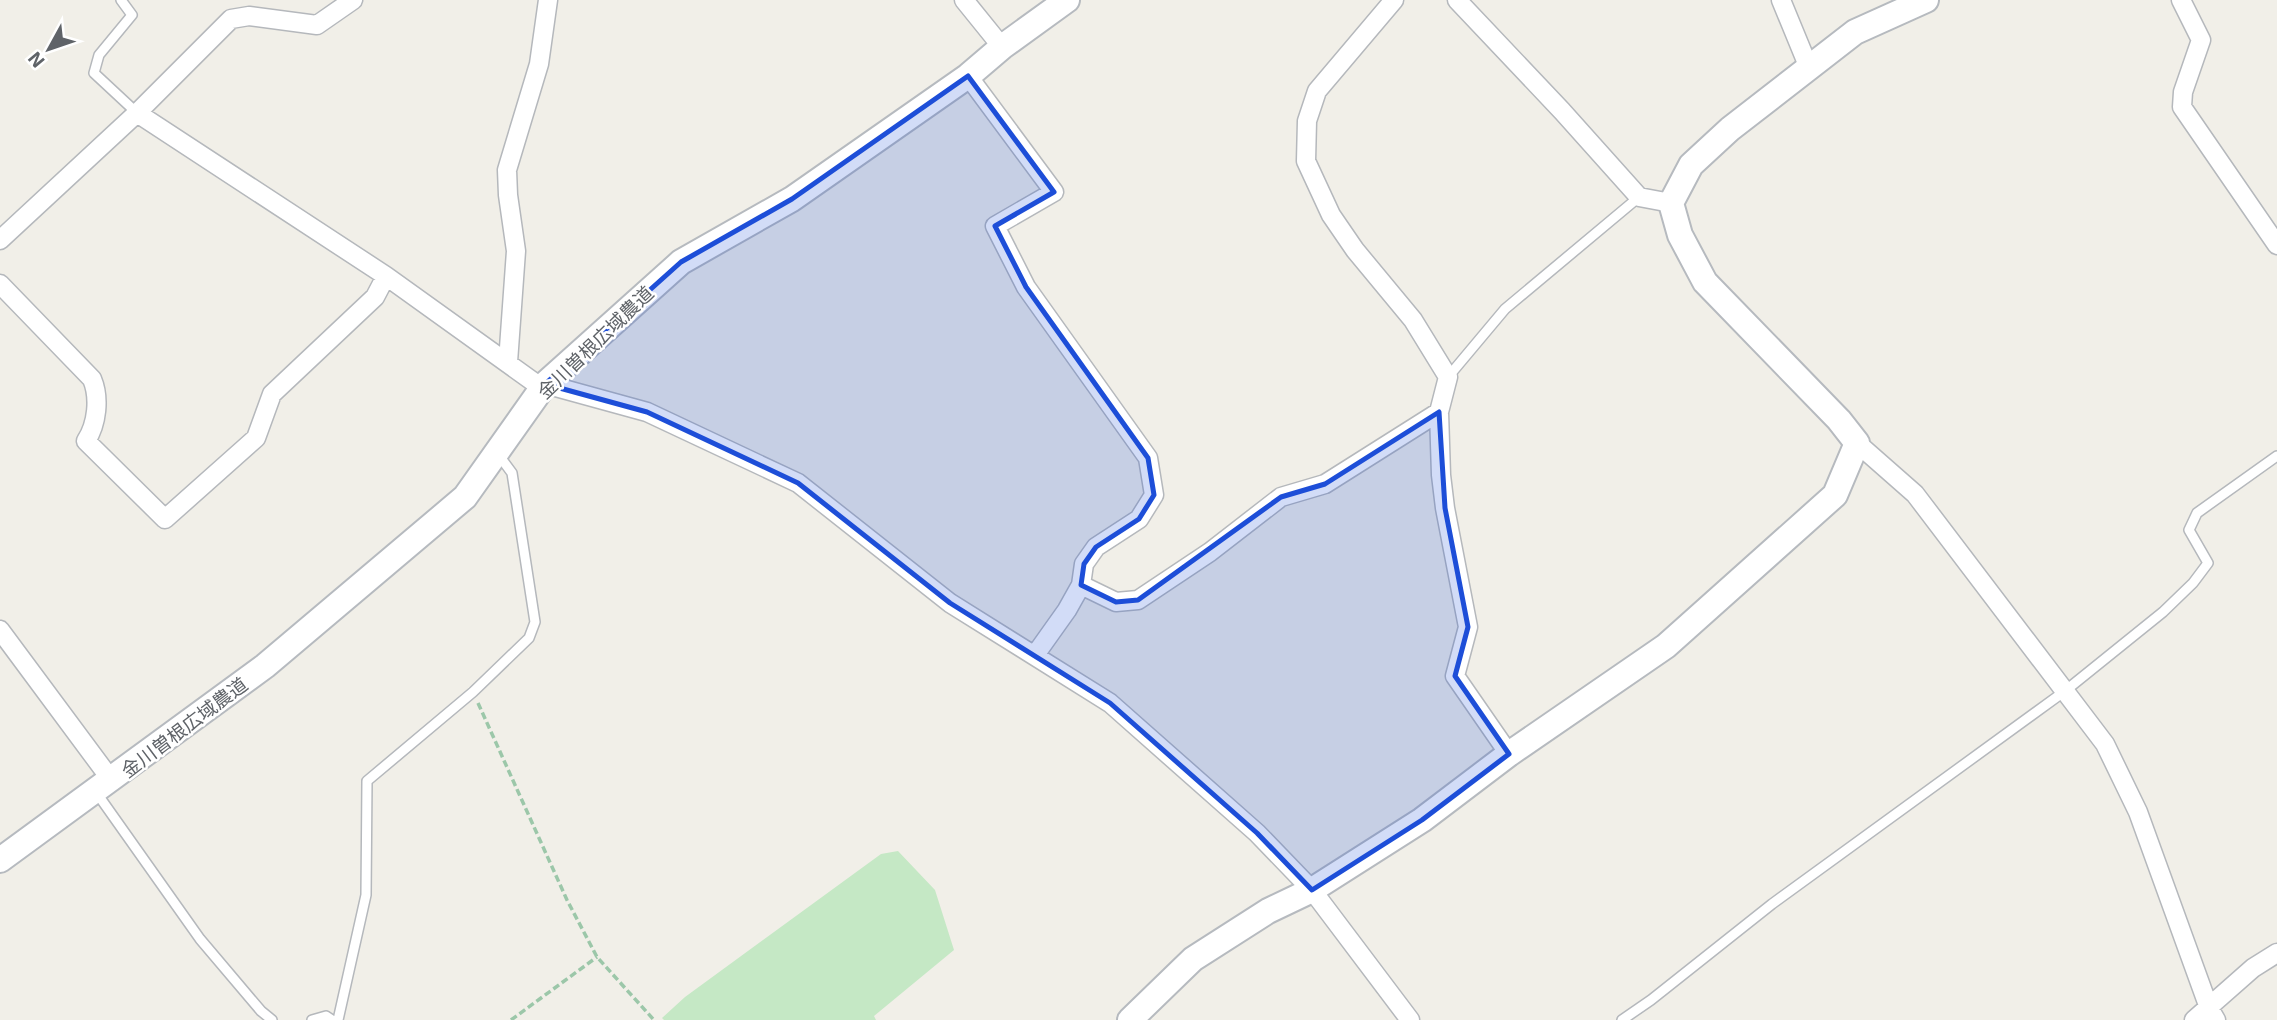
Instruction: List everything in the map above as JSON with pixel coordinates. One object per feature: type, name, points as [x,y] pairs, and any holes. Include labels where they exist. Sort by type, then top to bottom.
[{"type":"street","points":[[1,237],[137,113],[231,19],[250,16],[317,25],[353,0]]},
{"type":"street","points":[[508,362],[516,251],[507,170],[539,64],[548,0]]},
{"type":"street","points":[[964,0],[1002,47]]},
{"type":"street","name":"金川曽根広域農道","points":[[0,860],[265,666],[465,496],[543,386],[681,262],[792,199],[968,76],[1002,47],[1067,0]]},
{"type":"street","points":[[1394,0],[1317,91],[1307,121],[1306,161],[1331,215],[1355,250],[1413,320],[1448,377],[1439,412],[1445,508],[1468,627],[1455,676],[1509,754]]},
{"type":"street","points":[[1457,0],[1639,197],[1671,203]]},
{"type":"street","points":[[1781,0],[1810,68]]},
{"type":"street","points":[[1926,0],[1855,32],[1730,129],[1691,165],[1671,203],[1680,235],[1705,282],[1839,420],[1857,443],[1915,494],[2105,744],[2138,812],[2212,1014]]},
{"type":"street","points":[[2181,0],[2201,40],[2183,92],[2182,107],[2277,245]]},
{"type":"street","points":[[968,76],[1054,192],[995,226],[1026,287],[1148,458],[1154,495],[1139,519],[1096,547],[1084,564],[1081,584],[1067,610],[1035,655]]},
{"type":"street","points":[[137,113],[386,276],[543,386],[647,412],[798,484],[950,603],[1110,703],[1257,833],[1312,890],[1410,1020]]},
{"type":"street","points":[[0,284],[92,379],[97,391],[93,430],[86,441],[165,519],[256,438],[272,394],[375,297],[386,276]]},
{"type":"street","points":[[1081,584],[1116,602],[1138,600],[1210,552],[1281,497],[1325,484],[1439,412]]},
{"type":"street","points":[[1130,1020],[1193,959],[1268,911],[1312,890],[1422,820],[1509,754],[1666,646],[1835,495],[1857,443]]},
{"type":"street","points":[[0,630],[104,786]]},
{"type":"street","points":[[2194,1020],[2212,1014],[2253,968],[2277,953]]},
{"type":"lane","points":[[121,0],[132,15],[99,55],[94,73],[137,113]]},
{"type":"lane","points":[[1448,377],[1505,309],[1639,197]]},
{"type":"lane","points":[[338,1020],[366,895],[368,781],[473,692],[529,638],[534,622],[512,473],[498,453]]},
{"type":"lane","points":[[1622,1020],[1772,904],[2065,691],[2163,611],[2193,583],[2208,563],[2189,530],[2197,513],[2277,456]]},
{"type":"lane","points":[[104,786],[200,939],[261,1011],[272,1020]]},
{"type":"lane","points":[[312,1020],[326,1016],[332,1020]]},
{"type":"path","points":[[473,692],[567,900],[597,957],[654,1020]]},
{"type":"path","points":[[511,1020],[597,957]]},
{"type":"highlighted area","points":[[968,76],[1054,192],[995,226],[1026,287],[1148,458],[1154,495],[1139,519],[1096,547],[1084,564],[1081,585],[1116,602],[1138,600],[1281,497],[1325,484],[1439,412],[1445,508],[1468,627],[1455,676],[1509,754],[1422,820],[1312,890],[1257,833],[1110,703],[950,603],[798,483],[647,412],[545,384],[681,262],[792,199]]},
{"type":"green space","points":[[898,851],[935,890],[954,950],[874,1016],[876,1020],[662,1018],[685,997],[881,854]]}]
